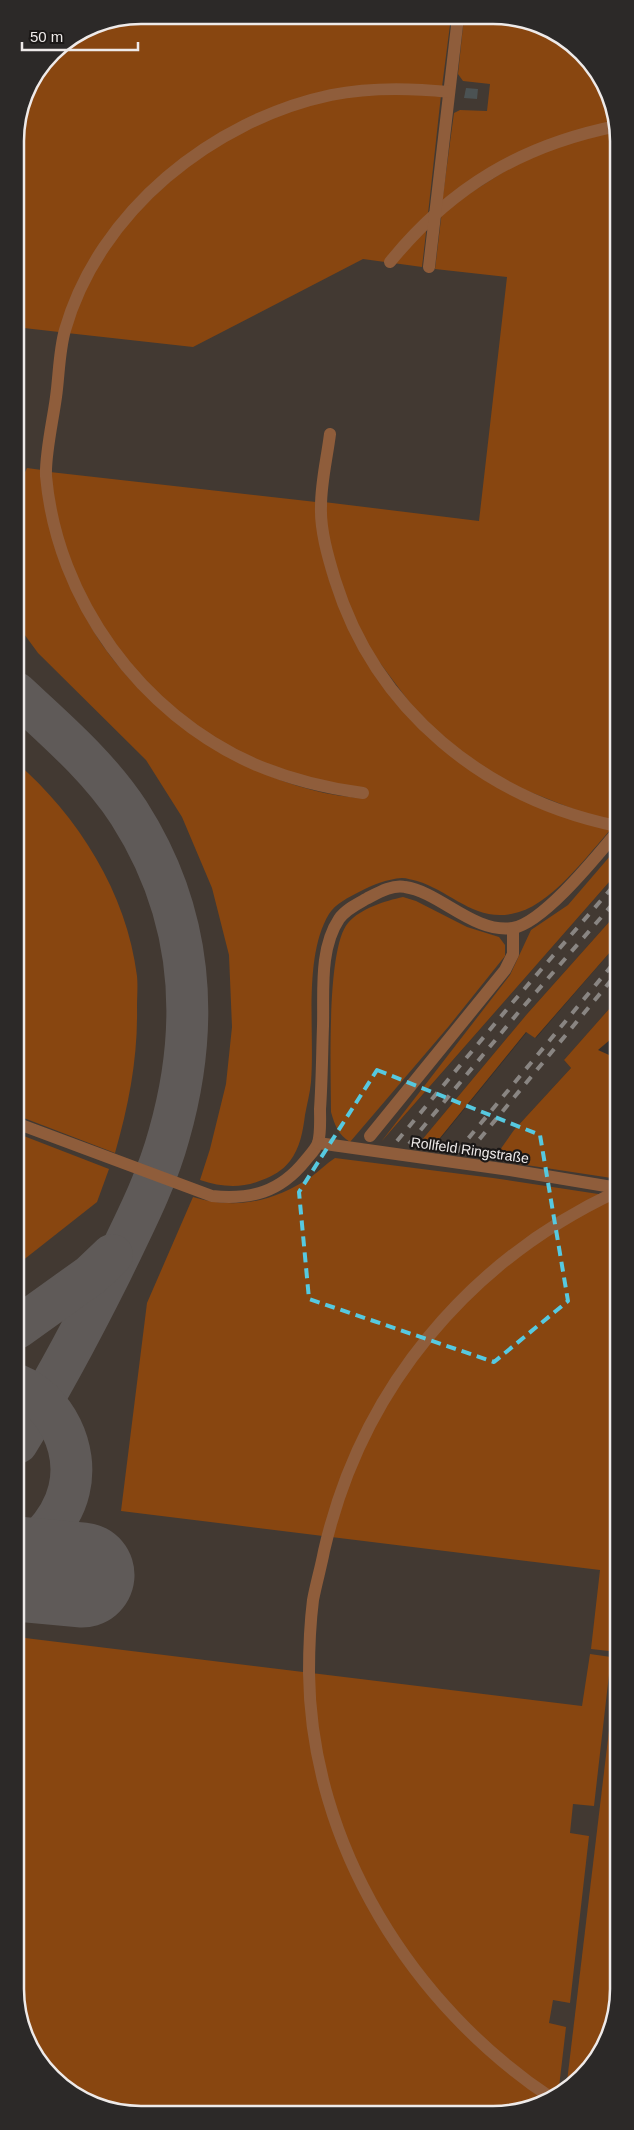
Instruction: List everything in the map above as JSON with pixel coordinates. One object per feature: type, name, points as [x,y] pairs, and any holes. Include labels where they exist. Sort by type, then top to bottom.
[{"type":"lane","points":[[429,267],[457,24]]},
{"type":"lane","points":[[363,793],[306,783],[253,764],[203,736],[158,701],[119,658],[102,634],[75,584],[56,529],[46,472],[64,332],[74,305],[85,281],[113,236],[160,183],[209,145],[248,123],[282,109],[334,95],[360,91],[414,88],[449,92]]},
{"type":"lane","points":[[390,262],[434,213],[468,188],[515,159],[566,138],[609,128]]},
{"type":"lane","points":[[330,434],[320,507],[330,564],[350,619],[378,670],[395,693],[433,734],[460,757],[497,782],[545,806],[610,824]]},
{"type":"lane","points":[[24,1126],[212,1196],[234,1199],[256,1195],[281,1184],[295,1173],[318,1143],[324,970],[331,933],[340,917],[387,889],[404,886],[421,892],[470,919],[490,926],[513,928],[533,919],[564,892],[610,840]]},
{"type":"lane","points":[[370,1136],[505,970],[512,954],[513,928]]},
{"type":"lane","name":"Rollfeld Ringstraße","points":[[318,1143],[510,1170],[610,1189]]},
{"type":"lane","points":[[544,2094],[484,2048],[440,2002],[401,1952],[364,1888],[330,1803],[316,1739],[309,1673],[313,1601],[330,1528],[348,1471],[378,1409],[416,1352],[460,1300],[538,1235],[566,1217],[610,1194]]},
{"type":"highlighted area","points":[[377,1070],[540,1135],[568,1301],[494,1362],[309,1299],[299,1192]]},
{"type":"shaded area","points":[[133,24],[493,24],[516,26],[545,36],[576,58],[595,82],[604,103],[608,118],[610,141],[610,863],[389,1133],[610,881],[610,921],[527,1014],[416,1147],[432,1149],[527,1032],[536,1038],[610,952],[610,1008],[564,1060],[571,1068],[514,1130],[610,1064],[610,1997],[604,2027],[595,2048],[570,2077],[552,2091],[531,2100],[501,2106],[133,2106],[103,2100],[89,2094],[58,2072],[39,2048],[30,2027],[24,1997],[24,133],[28,111],[39,82],[58,58],[70,48],[103,30]]},
{"type":"shaded area","points":[[133,24],[450,24],[442,87],[286,103],[144,193],[59,332],[24,328],[24,133],[28,111],[39,82],[58,58],[70,48],[103,30]]},
{"type":"shaded area","points":[[463,24],[508,25],[531,30],[558,44],[576,58],[586,70],[595,82],[604,103],[609,124],[572,132],[442,202],[454,113],[460,110],[487,111],[490,84],[463,81],[458,74]]},
{"type":"shaded area","points":[[367,93],[441,95],[428,214],[385,262],[363,259],[193,347],[67,333],[89,279],[128,220],[201,153],[288,108]]},
{"type":"shaded area","points":[[609,131],[610,820],[591,816],[497,779],[428,727],[362,639],[329,551],[324,502],[479,521],[507,277],[435,269],[442,211],[538,150]]},
{"type":"shaded area","points":[[427,224],[422,267],[393,263]]},
{"type":"shaded area","points":[[27,468],[42,470],[58,550],[72,588],[90,625],[112,658],[140,689],[172,718],[208,744],[247,765],[286,782],[327,793],[366,798],[367,791],[297,777],[275,770],[241,754],[190,720],[160,696],[111,642],[92,612],[76,580],[64,546],[55,510],[50,472],[316,502],[325,566],[340,609],[370,662],[395,698],[423,731],[452,757],[506,791],[543,809],[580,821],[610,826],[610,830],[567,879],[540,902],[526,910],[498,915],[485,913],[462,904],[429,886],[402,878],[385,881],[369,887],[335,907],[329,914],[321,932],[316,951],[312,995],[311,1082],[300,1139],[296,1151],[284,1168],[274,1175],[254,1183],[231,1186],[200,1180],[210,1149],[226,1084],[232,1027],[229,955],[212,888],[182,817],[146,760],[38,653],[24,634],[24,474]]},
{"type":"shaded area","points":[[24,769],[60,807],[96,858],[111,886],[123,915],[131,945],[137,980],[136,1044],[128,1098],[115,1153],[24,1118]]},
{"type":"shaded area","points":[[610,856],[610,881],[381,1142],[510,975],[531,930],[568,905]]},
{"type":"shaded area","points":[[403,897],[416,901],[467,927],[499,937],[505,945],[505,956],[449,1026],[350,1142],[338,1129],[331,1112],[331,1013],[336,958],[341,937],[348,923],[353,918],[374,906]]},
{"type":"shaded area","points":[[610,921],[610,952],[535,1038],[526,1032],[431,1149],[416,1147],[527,1014]]},
{"type":"shaded area","points":[[610,1008],[610,1040],[598,1050],[610,1055],[610,1178],[506,1162],[508,1158],[495,1157],[514,1130],[571,1068],[564,1060]]},
{"type":"shaded area","points":[[24,1136],[109,1169],[97,1202],[24,1259]]},
{"type":"shaded area","points":[[335,1158],[493,1178],[610,1196],[610,1651],[591,1649],[600,1570],[121,1511],[147,1303],[193,1197],[224,1203],[239,1203],[268,1198],[297,1186]]},
{"type":"shaded area","points":[[24,1638],[582,1706],[590,1654],[610,1657],[594,1806],[573,1804],[570,1833],[589,1836],[570,2003],[553,2000],[549,2023],[566,2027],[559,2085],[552,2091],[531,2100],[501,2106],[133,2106],[103,2100],[70,2082],[58,2072],[39,2048],[30,2027],[24,1997]]},
{"type":"shaded area","points":[[610,1722],[610,1997],[604,2027],[595,2048],[581,2066],[567,2079]]},
{"type":"building","points":[[466,88],[478,89],[477,99],[464,98]]},
{"type":"taxiway","points":[[24,700],[76,750],[104,780],[129,813],[150,851],[167,890],[178,929],[185,969],[187,1010],[185,1052],[179,1093],[164,1153],[135,1222],[89,1316],[24,1432]]},
{"type":"taxiway","points":[[24,1323],[91,1275],[112,1255]]},
{"type":"taxiway","points":[[24,1388],[43,1402],[53,1414],[61,1428],[71,1459],[69,1490],[62,1509],[47,1531],[24,1554]]},
{"type":"runway","points":[[24,1570],[82,1575]]},
{"type":"railway","points":[[397,1141],[513,1002],[610,890]]},
{"type":"railway","points":[[409,1144],[517,1014],[610,907]]},
{"type":"railway","points":[[457,1152],[610,968]]},
{"type":"railway","points":[[468,1153],[610,982]]}]
